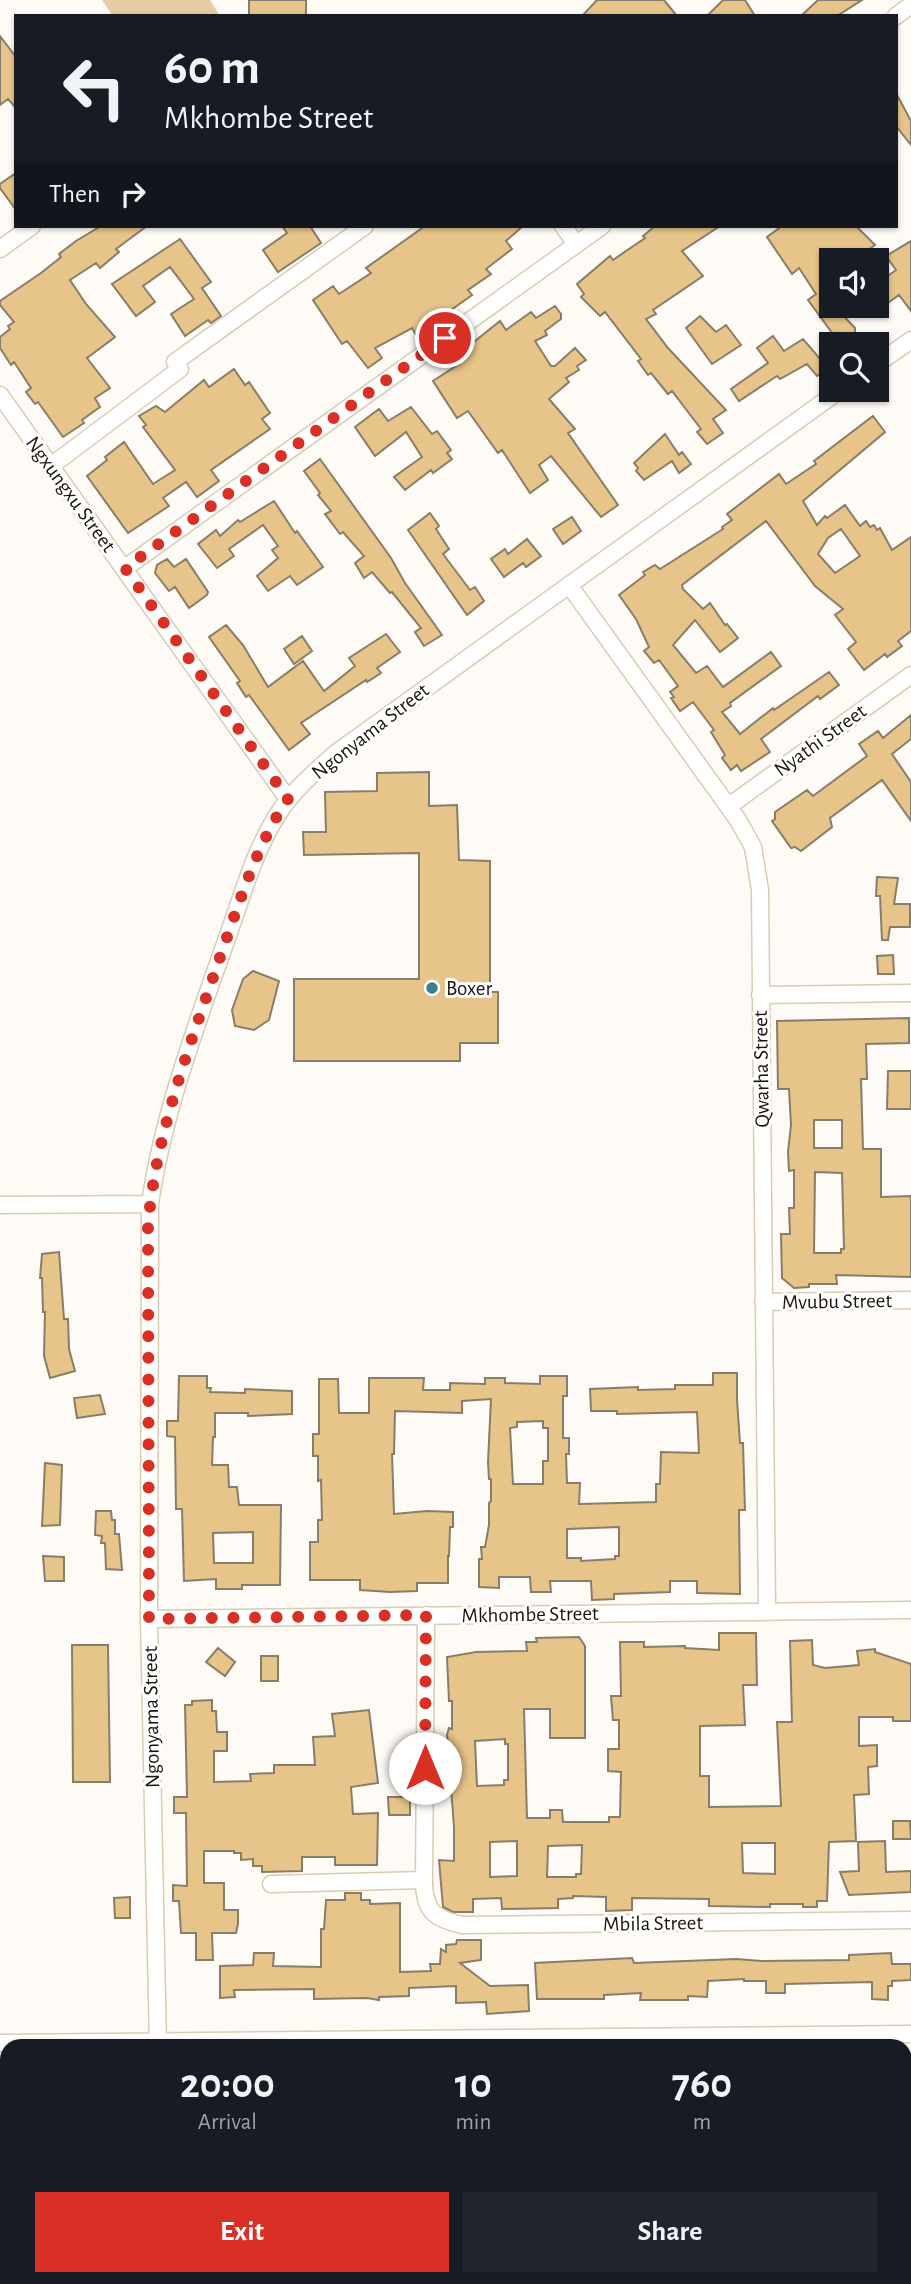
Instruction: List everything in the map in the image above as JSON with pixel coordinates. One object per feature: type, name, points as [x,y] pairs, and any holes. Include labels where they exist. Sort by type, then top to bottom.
[{"type":"street","points":[[0,249],[29,228]]},
{"type":"street","points":[[51,466],[180,369],[175,362],[362,228]]},
{"type":"street","points":[[564,228],[576,244]]},
{"type":"street","points":[[125,568],[599,228]]},
{"type":"street","points":[[889,356],[911,340]]},
{"type":"street","name":"Ngxungxu Street","points":[[0,395],[288,799]]},
{"type":"street","name":"Ngonyama Street","points":[[158,2039],[149,1619],[150,1204],[154,1176],[173,1101],[254,863],[276,817],[288,799],[346,746],[823,402]]},
{"type":"street","name":"Qwarha Street","points":[[569,585],[678,740],[729,806],[748,836],[757,867],[760,890],[766,1612]]},
{"type":"street","name":"Nyathi Street","points":[[729,806],[911,675]]},
{"type":"street","points":[[760,995],[911,993]]},
{"type":"street","points":[[0,1205],[150,1204]]},
{"type":"street","name":"Mvubu Street","points":[[764,1302],[911,1300]]},
{"type":"street","name":"Mkhombe Street","points":[[149,1619],[911,1610]]},
{"type":"street","name":"Mbila Street","points":[[426,1615],[424,1880],[425,1901],[438,1917],[462,1925],[911,1920]]},
{"type":"street","points":[[271,1884],[424,1880]]},
{"type":"street","points":[[493,2039],[911,2034]]},
{"type":"shaded area","points":[[102,0],[210,0],[219,14],[112,14]]},
{"type":"building","points":[[249,0],[306,0],[306,14],[249,14]]},
{"type":"building","points":[[597,0],[664,0],[675,14],[584,14]]},
{"type":"building","points":[[723,0],[745,0],[754,14],[709,14]]},
{"type":"building","points":[[818,0],[862,0],[840,14],[803,14]]},
{"type":"building","points":[[0,36],[14,54],[14,106],[8,99],[0,105]]},
{"type":"building","points":[[898,97],[911,121],[911,145],[898,129]]},
{"type":"building","points":[[14,174],[14,207],[0,188],[0,184]]},
{"type":"building","points":[[98,228],[144,228],[116,249],[119,252],[100,268],[96,263],[70,280],[86,304],[115,337],[87,358],[110,388],[95,398],[100,407],[82,420],[84,423],[63,437],[38,402],[35,404],[26,392],[31,388],[14,362],[11,365],[0,348],[0,337],[14,322],[0,305],[0,301],[41,273],[76,241]]},
{"type":"building","points":[[283,228],[311,228],[321,243],[278,272],[263,250],[287,233]]},
{"type":"building","points":[[422,228],[521,228],[506,241],[512,249],[486,269],[491,274],[468,290],[472,295],[416,335],[412,328],[375,348],[382,358],[368,368],[347,341],[342,344],[313,300],[333,286],[339,294],[371,273],[366,268]]},
{"type":"building","points":[[653,228],[717,228],[682,251],[703,276],[653,310],[656,314],[646,319],[668,348],[726,410],[713,419],[723,433],[707,444],[697,432],[701,429],[672,391],[668,394],[651,373],[648,375],[638,361],[641,359],[605,312],[600,316],[581,297],[584,294],[577,284],[610,256],[613,260],[645,238],[643,236]]},
{"type":"building","points":[[779,228],[858,228],[875,245],[871,248],[819,248],[819,315],[808,300],[816,294],[799,268],[792,274],[767,237]]},
{"type":"building","points":[[180,239],[211,282],[202,288],[221,316],[211,323],[208,320],[185,336],[171,314],[194,299],[170,267],[143,286],[155,302],[136,316],[112,284]]},
{"type":"building","points":[[911,241],[911,311],[899,295],[889,302],[889,275],[896,270],[889,260],[889,254]]},
{"type":"building","points":[[555,306],[561,319],[545,331],[547,335],[535,341],[551,366],[555,366],[575,348],[586,360],[577,366],[579,370],[566,378],[569,382],[549,399],[575,429],[568,433],[618,505],[601,517],[551,456],[539,465],[548,480],[530,493],[502,450],[498,453],[468,411],[457,418],[433,381],[459,364],[457,360],[465,354],[464,350],[500,321],[506,330],[531,312],[536,318]]},
{"type":"building","points":[[700,316],[716,332],[726,325],[741,345],[712,364],[686,328]]},
{"type":"building","points":[[821,318],[846,318],[855,328],[855,332],[831,332]]},
{"type":"building","points":[[773,336],[784,351],[803,339],[819,358],[819,375],[817,376],[807,364],[780,379],[777,376],[739,401],[731,389],[768,363],[757,348]]},
{"type":"building","points":[[234,369],[245,385],[249,382],[270,413],[262,419],[270,429],[211,470],[219,481],[197,497],[186,482],[163,498],[169,506],[128,533],[87,476],[124,442],[153,484],[175,470],[143,427],[146,425],[139,416],[156,406],[165,412],[204,380],[209,387]]},
{"type":"building","points":[[411,407],[432,434],[437,431],[451,450],[447,453],[452,459],[433,473],[431,470],[405,490],[394,477],[422,457],[406,432],[375,456],[355,427],[379,409],[388,421]]},
{"type":"building","points":[[873,416],[885,432],[803,501],[817,525],[825,516],[827,518],[845,505],[860,526],[866,521],[870,527],[874,525],[877,530],[880,528],[892,550],[911,537],[911,631],[898,641],[902,646],[887,657],[885,654],[864,670],[848,649],[856,642],[835,615],[843,609],[815,586],[766,521],[682,585],[703,609],[710,603],[738,638],[720,652],[695,620],[673,645],[696,673],[707,666],[723,687],[771,652],[781,666],[730,703],[731,706],[722,712],[740,734],[773,708],[774,710],[829,672],[839,685],[820,699],[818,696],[761,739],[770,752],[741,771],[737,765],[731,770],[722,758],[725,755],[711,732],[714,730],[693,702],[680,711],[671,698],[674,697],[670,692],[678,686],[659,660],[654,663],[644,651],[649,647],[636,619],[619,595],[645,575],[643,572],[655,565],[660,569],[723,529],[722,527],[732,520],[727,514],[779,474],[786,484],[816,464],[814,461]],"holes":[[[841,529],[860,556],[835,573],[818,554],[828,538]]]},
{"type":"building","points":[[665,434],[679,455],[682,452],[691,464],[679,473],[672,461],[644,480],[636,471],[638,468],[634,463]]},
{"type":"building","points":[[320,459],[442,635],[424,646],[415,632],[421,628],[392,592],[390,593],[372,572],[364,578],[355,563],[364,556],[343,532],[340,534],[325,514],[331,511],[304,471]]},
{"type":"building","points":[[274,501],[295,533],[297,531],[323,567],[297,585],[290,576],[268,591],[257,576],[278,558],[272,550],[278,546],[263,525],[229,549],[234,556],[217,568],[198,544],[216,530],[220,536],[238,520],[240,522]]},
{"type":"building","points":[[430,513],[439,526],[436,529],[449,549],[443,554],[470,590],[475,587],[484,601],[467,615],[408,530]]},
{"type":"building","points":[[572,517],[581,531],[563,544],[553,529]]},
{"type":"building","points":[[527,539],[541,556],[526,567],[523,563],[504,577],[491,559],[505,549],[508,554]]},
{"type":"building","points":[[167,559],[174,567],[186,559],[208,592],[207,595],[189,608],[175,587],[169,591],[155,573],[157,565]]},
{"type":"building","points":[[226,625],[243,645],[268,687],[303,661],[324,691],[355,666],[349,658],[386,634],[400,652],[377,668],[381,673],[301,723],[310,734],[289,750],[249,695],[246,697],[237,683],[240,681],[209,637]]},
{"type":"building","points":[[302,636],[312,651],[294,664],[284,649]]},
{"type":"building","points":[[911,715],[911,739],[892,754],[911,782],[911,821],[882,780],[830,818],[832,827],[801,851],[795,847],[791,848],[772,821],[775,819],[775,812],[807,790],[813,796],[867,756],[859,744],[878,731],[883,738]]},
{"type":"building","points":[[429,772],[429,806],[457,805],[459,860],[490,861],[490,992],[498,992],[498,1043],[460,1043],[460,1061],[294,1061],[294,979],[419,979],[419,853],[304,855],[303,832],[326,832],[325,792],[377,791],[377,773]]},
{"type":"building","points":[[877,877],[898,878],[894,904],[910,904],[910,927],[890,927],[888,940],[882,940],[880,896],[876,896]]},
{"type":"building","points":[[893,955],[894,974],[878,974],[877,956]]},
{"type":"building","points":[[253,971],[279,981],[269,1020],[254,1030],[235,1026],[232,1010],[243,979]]},
{"type":"building","points":[[909,1018],[909,1043],[866,1044],[867,1079],[861,1079],[863,1149],[881,1149],[881,1197],[911,1196],[911,1277],[836,1275],[837,1284],[809,1284],[809,1287],[794,1288],[782,1278],[781,1234],[790,1234],[789,1208],[794,1208],[794,1170],[789,1171],[789,1089],[778,1089],[777,1021]],"holes":[[[814,1120],[842,1120],[842,1148],[814,1148]],[[815,1172],[842,1173],[844,1249],[841,1249],[841,1253],[814,1253]]]},
{"type":"building","points":[[888,1071],[911,1071],[911,1109],[887,1109]]},
{"type":"building","points":[[59,1252],[64,1319],[68,1319],[69,1349],[75,1371],[50,1378],[44,1356],[45,1312],[40,1278],[42,1254]]},
{"type":"building","points":[[713,1373],[737,1373],[745,1510],[739,1510],[740,1594],[697,1593],[697,1581],[670,1581],[670,1592],[614,1594],[614,1599],[592,1600],[591,1581],[550,1581],[551,1592],[531,1592],[530,1577],[499,1577],[499,1588],[479,1587],[479,1559],[482,1559],[481,1547],[485,1547],[491,1501],[488,1462],[491,1399],[462,1401],[462,1413],[395,1411],[392,1454],[394,1514],[453,1512],[448,1583],[417,1583],[417,1591],[390,1592],[360,1590],[360,1580],[310,1580],[310,1542],[318,1542],[318,1520],[322,1520],[318,1456],[313,1456],[313,1434],[319,1434],[319,1379],[338,1379],[339,1413],[369,1413],[369,1378],[424,1378],[423,1390],[450,1390],[450,1383],[485,1384],[485,1378],[505,1378],[505,1383],[540,1384],[540,1376],[567,1376],[567,1396],[563,1396],[563,1438],[569,1438],[569,1454],[566,1454],[567,1483],[580,1483],[579,1504],[656,1502],[656,1484],[660,1484],[661,1452],[699,1453],[697,1412],[617,1414],[617,1411],[591,1411],[590,1389],[675,1389],[675,1385],[713,1385]],"holes":[[[543,1421],[543,1428],[548,1428],[548,1461],[543,1461],[543,1484],[513,1484],[510,1428],[517,1427],[517,1422]],[[619,1527],[619,1556],[615,1556],[615,1559],[581,1561],[581,1558],[567,1558],[567,1529]]]},
{"type":"building","points":[[179,1376],[207,1376],[207,1388],[211,1388],[210,1392],[245,1393],[245,1389],[292,1391],[292,1414],[248,1416],[248,1413],[215,1413],[213,1437],[212,1465],[228,1465],[229,1487],[237,1487],[239,1505],[281,1505],[280,1585],[242,1585],[242,1589],[216,1589],[216,1579],[184,1581],[182,1509],[176,1509],[175,1437],[167,1436],[167,1421],[178,1421]],"holes":[[[253,1532],[253,1563],[214,1563],[213,1533]]]},
{"type":"building","points":[[100,1395],[105,1414],[77,1418],[74,1398]]},
{"type":"building","points":[[45,1463],[62,1465],[60,1525],[42,1526]]},
{"type":"building","points":[[96,1511],[111,1511],[112,1520],[115,1520],[122,1570],[106,1569],[105,1543],[101,1543],[102,1536],[95,1535]]},
{"type":"building","points":[[43,1556],[64,1557],[64,1581],[45,1581]]},
{"type":"building","points":[[719,1633],[756,1633],[757,1685],[743,1685],[745,1725],[700,1726],[700,1776],[709,1776],[709,1807],[781,1806],[777,1722],[792,1722],[790,1641],[812,1640],[813,1665],[825,1668],[859,1665],[857,1651],[875,1649],[875,1652],[911,1664],[911,1721],[893,1721],[893,1717],[859,1717],[859,1746],[877,1745],[877,1766],[868,1767],[869,1794],[854,1795],[856,1841],[829,1842],[827,1901],[817,1901],[817,1907],[803,1907],[803,1904],[770,1904],[770,1907],[709,1906],[709,1899],[632,1898],[632,1910],[606,1911],[606,1897],[573,1896],[558,1899],[558,1908],[502,1909],[501,1898],[473,1899],[473,1912],[453,1912],[443,1907],[439,1860],[454,1861],[447,1735],[449,1728],[452,1729],[452,1701],[449,1701],[447,1657],[476,1652],[527,1651],[526,1642],[537,1642],[536,1638],[579,1637],[585,1646],[585,1738],[550,1738],[550,1709],[524,1709],[527,1818],[550,1818],[550,1810],[562,1810],[563,1822],[609,1822],[609,1817],[620,1817],[621,1772],[608,1771],[608,1749],[619,1749],[619,1720],[613,1720],[611,1696],[621,1696],[620,1642],[644,1642],[644,1647],[685,1646],[719,1650]],"holes":[[[505,1739],[505,1744],[508,1744],[508,1780],[504,1780],[504,1785],[477,1786],[475,1741]],[[517,1841],[517,1876],[490,1877],[490,1842]],[[742,1843],[775,1843],[775,1874],[743,1873]],[[582,1845],[581,1874],[576,1874],[576,1877],[547,1877],[548,1846]]]},
{"type":"building","points":[[72,1645],[108,1645],[110,1782],[73,1782]]},
{"type":"building","points":[[218,1648],[235,1662],[225,1676],[206,1662]]},
{"type":"building","points":[[261,1656],[278,1656],[278,1681],[261,1681]]},
{"type":"building","points":[[212,1700],[212,1711],[216,1711],[217,1732],[227,1732],[227,1751],[214,1751],[214,1782],[251,1781],[250,1774],[274,1773],[274,1765],[315,1765],[313,1737],[335,1736],[332,1714],[369,1710],[378,1783],[351,1787],[353,1814],[378,1813],[377,1865],[335,1865],[335,1857],[302,1857],[302,1871],[262,1872],[262,1866],[253,1866],[253,1859],[241,1860],[241,1853],[204,1851],[204,1883],[224,1883],[224,1910],[238,1910],[238,1924],[236,1933],[212,1933],[213,1960],[196,1960],[196,1933],[181,1933],[179,1901],[173,1901],[173,1885],[187,1886],[186,1813],[174,1813],[174,1797],[187,1797],[185,1705],[192,1705],[192,1701]]},
{"type":"building","points":[[388,1797],[410,1797],[410,1815],[389,1815]]},
{"type":"building","points":[[893,1821],[910,1821],[911,1839],[893,1839]]},
{"type":"building","points":[[885,1841],[886,1872],[911,1871],[911,1892],[849,1895],[840,1872],[859,1871],[858,1842]]},
{"type":"building","points":[[345,1893],[361,1893],[361,1900],[370,1900],[370,1904],[400,1903],[400,1972],[431,1971],[430,1964],[440,1964],[441,1949],[446,1952],[446,1945],[456,1944],[457,1940],[481,1940],[481,1960],[460,1963],[490,1986],[528,1985],[529,2011],[487,2014],[486,2002],[456,2003],[456,1986],[409,1988],[409,1996],[379,1997],[379,2000],[314,1999],[314,1989],[234,1990],[235,1997],[220,1998],[220,1966],[253,1965],[254,1953],[274,1953],[273,1966],[321,1967],[321,1929],[324,1929],[326,1900],[345,1900]]},
{"type":"building","points":[[130,1897],[130,1918],[115,1918],[114,1898]]},
{"type":"building","points":[[891,1953],[892,1964],[911,1964],[911,1980],[892,1981],[892,1986],[888,1986],[888,2000],[872,1999],[872,1982],[785,1984],[785,1993],[766,1993],[766,1981],[744,1979],[708,1981],[707,1997],[688,1996],[688,2000],[640,2000],[641,1993],[604,1995],[604,1999],[537,1999],[535,1963],[632,1958],[634,1963],[737,1959],[849,1960],[849,1955]]},
{"type":"place","name":"Boxer","points":[[432,988]]},
{"type":"route","points":[[425,1768],[426,1615],[149,1619],[148,1227],[154,1176],[173,1101],[254,863],[276,817],[288,799],[125,568],[445,338]]}]
